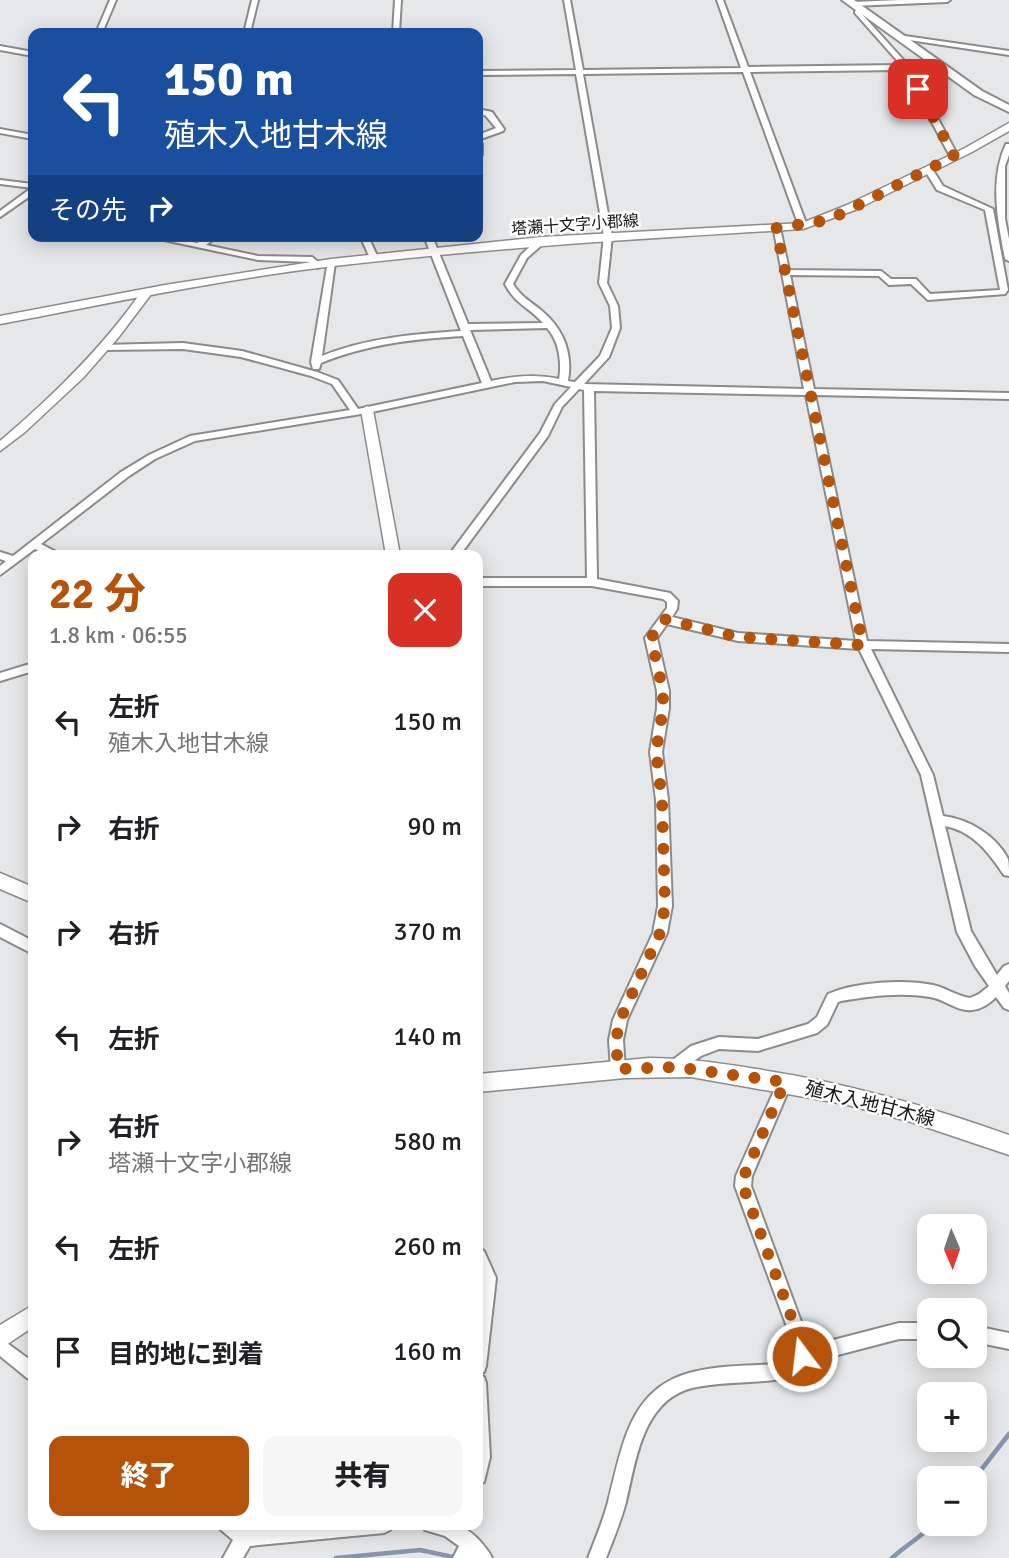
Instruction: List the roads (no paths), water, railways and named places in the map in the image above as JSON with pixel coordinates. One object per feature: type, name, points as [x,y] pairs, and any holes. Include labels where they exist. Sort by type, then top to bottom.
[{"type":"main road","points":[[853,4],[978,93],[1009,109]]},
{"type":"main road","name":"塔瀬十文字小郡線","points":[[0,320],[331,263],[541,241],[803,226],[846,212],[1009,126]]},
{"type":"main road","points":[[0,881],[28,893]]},
{"type":"main road","name":"殖木入地甘木線","points":[[483,1083],[507,1083],[618,1069],[675,1067],[785,1082],[886,1104],[948,1122],[1009,1145]]},
{"type":"street","points":[[101,28],[113,0]]},
{"type":"street","points":[[248,28],[255,0]]},
{"type":"street","points":[[396,28],[398,0]]},
{"type":"street","points":[[458,550],[545,434],[558,406],[604,357],[616,328],[614,306],[603,283],[608,236],[567,0]]},
{"type":"street","points":[[720,0],[803,226]]},
{"type":"street","points":[[947,0],[853,4],[906,67],[954,156]]},
{"type":"street","points":[[898,37],[1009,53]]},
{"type":"street","points":[[0,48],[28,53]]},
{"type":"street","points":[[483,73],[941,67]]},
{"type":"street","points":[[483,112],[489,114],[500,130],[483,136]]},
{"type":"street","points":[[0,131],[28,135]]},
{"type":"street","points":[[1009,146],[1001,166],[1001,219],[1009,259]]},
{"type":"street","points":[[787,272],[881,274],[888,282],[913,281],[928,297],[997,293],[1004,290],[989,209],[940,188],[928,169]]},
{"type":"street","points":[[0,182],[28,188]]},
{"type":"street","points":[[0,215],[28,193]]},
{"type":"street","points":[[776,228],[863,645],[921,759],[964,932],[1009,1004]]},
{"type":"street","points":[[541,241],[524,257],[509,284],[516,297],[557,333],[566,364],[564,382]]},
{"type":"street","points":[[178,242],[258,258],[312,260],[318,265]]},
{"type":"street","points":[[198,246],[204,242]]},
{"type":"street","points":[[367,242],[374,258]]},
{"type":"street","points":[[430,242],[487,384]]},
{"type":"street","points":[[314,374],[331,263]]},
{"type":"street","points":[[0,447],[70,386],[105,347],[146,293]]},
{"type":"street","points":[[997,293],[1009,300]]},
{"type":"street","points":[[316,362],[344,349],[372,342],[465,330],[551,325]]},
{"type":"street","points":[[105,347],[183,346],[242,354],[314,374],[340,387],[361,411],[392,550]]},
{"type":"street","points":[[0,571],[125,474],[172,446],[210,433],[361,411],[487,384],[532,377],[589,388],[1009,396]]},
{"type":"street","points":[[589,388],[592,582]]},
{"type":"street","points":[[34,545],[46,550]]},
{"type":"street","points":[[0,555],[15,560]]},
{"type":"street","points":[[483,582],[592,582],[670,598],[673,604],[651,638],[663,691],[656,752],[662,800],[665,906],[660,933],[620,1020],[616,1040],[618,1069]]},
{"type":"street","points":[[664,619],[738,637],[863,645],[1009,648]]},
{"type":"street","points":[[0,677],[28,669]]},
{"type":"street","points":[[937,820],[960,822],[991,846],[1009,871]]},
{"type":"street","points":[[0,930],[28,945]]},
{"type":"street","points":[[675,1067],[696,1051],[719,1043],[758,1045],[812,1029],[822,1021],[833,998],[840,995],[886,987],[934,991],[970,1005],[997,987],[1009,970]]},
{"type":"street","points":[[597,1558],[617,1502],[634,1430],[654,1402],[680,1384],[709,1376],[781,1371],[796,1366],[802,1356],[802,1346],[743,1186],[744,1176],[785,1082]]},
{"type":"street","points":[[483,1268],[488,1278],[483,1322]]},
{"type":"street","points":[[0,1338],[28,1318]]},
{"type":"street","points":[[802,1356],[899,1331],[917,1331]]},
{"type":"street","points":[[987,1336],[1009,1341]]},
{"type":"street","points":[[0,1346],[28,1368]]},
{"type":"street","points":[[232,1558],[246,1531],[266,1530]]},
{"type":"street","points":[[465,1540],[483,1558]]},
{"type":"waterway","points":[[984,1466],[1009,1434]]},
{"type":"waterway","points":[[892,1558],[920,1536]]},
{"type":"waterway","points":[[336,1558],[420,1550],[453,1557]]}]
